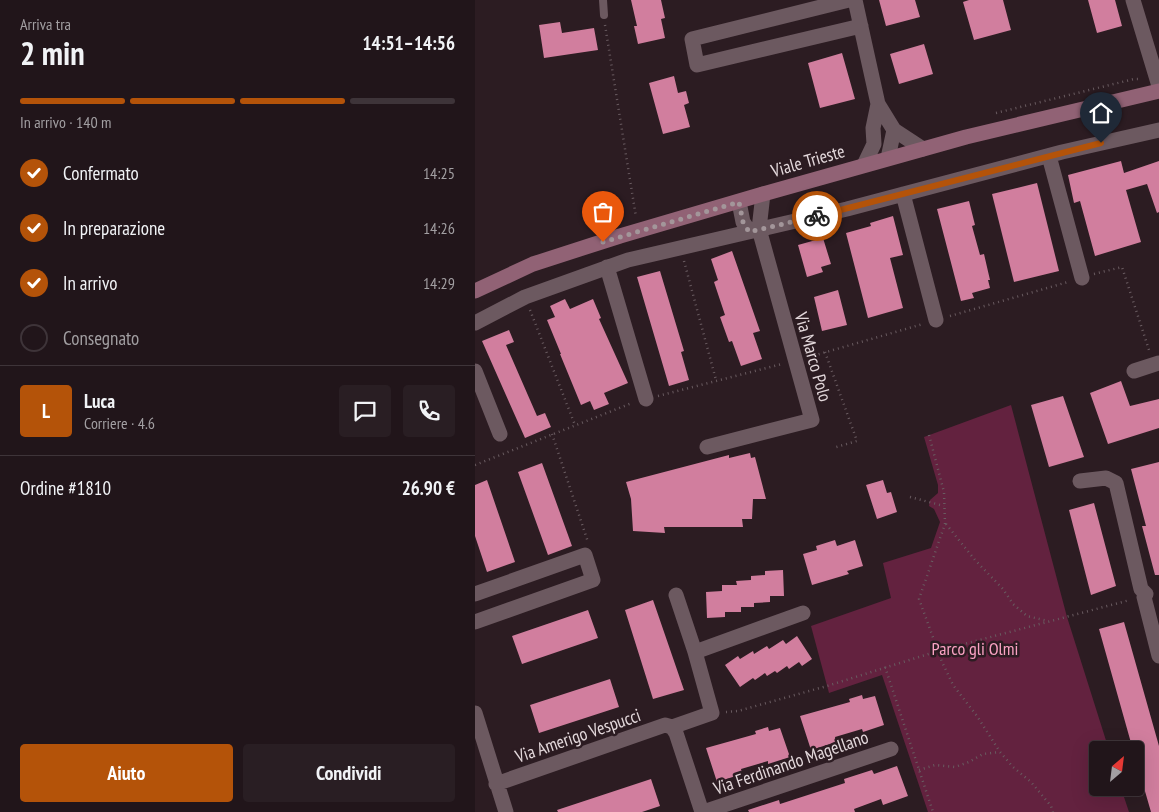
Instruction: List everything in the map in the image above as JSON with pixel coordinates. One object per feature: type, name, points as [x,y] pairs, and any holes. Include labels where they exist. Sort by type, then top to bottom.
[{"type":"main road","name":"Viale Trieste","points":[[475,291],[533,264],[638,231],[923,148],[1158,85]]},
{"type":"street","points":[[849,0],[692,39],[697,65],[861,26]]},
{"type":"street","points":[[855,0],[878,104],[894,130],[923,148]]},
{"type":"street","points":[[1133,0],[1158,85]]},
{"type":"street","points":[[864,165],[874,144],[873,128],[878,104]]},
{"type":"street","points":[[888,158],[894,130]]},
{"type":"street","points":[[475,323],[525,297],[628,260],[1159,130]]},
{"type":"street","points":[[874,144],[888,158]]},
{"type":"street","points":[[1049,156],[1082,278]]},
{"type":"street","name":"Via Marco Polo","points":[[707,447],[811,420],[754,230],[763,194]]},
{"type":"street","points":[[903,194],[937,320]]},
{"type":"street","name":"Via Marco Polo","points":[[739,202],[743,222],[754,230]]},
{"type":"street","points":[[607,267],[646,399]]},
{"type":"street","points":[[1134,371],[1156,364]]},
{"type":"street","points":[[475,371],[501,434]]},
{"type":"street","points":[[1080,481],[1106,478],[1116,483],[1141,589],[1149,593],[1159,656]]},
{"type":"street","points":[[475,594],[585,555],[593,580],[475,622]]},
{"type":"street","points":[[676,595],[695,652],[712,713]]},
{"type":"street","points":[[695,652],[803,613]]},
{"type":"street","name":"Via Amerigo Vespucci","points":[[475,713],[507,812]]},
{"type":"street","name":"Via Amerigo Vespucci","points":[[497,784],[665,725],[672,727],[712,713]]},
{"type":"street","points":[[672,727],[676,733],[703,812]]},
{"type":"street","name":"Via Ferdinando Magellano","points":[[703,812],[891,749]]},
{"type":"lane","points":[[603,0],[604,15]]},
{"type":"path","points":[[604,15],[638,231]]},
{"type":"path","points":[[994,114],[1134,79],[1158,85]]},
{"type":"path","points":[[681,248],[717,380]]},
{"type":"path","points":[[475,466],[552,434],[646,399],[794,361],[1122,267],[1156,364]]},
{"type":"path","points":[[525,297],[575,425]]},
{"type":"path","points":[[825,352],[857,441],[833,448]]},
{"type":"path","points":[[552,434],[588,543]]},
{"type":"path","points":[[929,435],[944,492],[945,524],[919,599],[953,685],[977,716],[1000,752],[1013,767],[1031,782],[1051,806],[1053,812]]},
{"type":"path","points":[[910,497],[945,506]]},
{"type":"path","points":[[945,524],[975,560],[1003,589],[1013,604],[1027,616],[1050,621]]},
{"type":"path","points":[[712,713],[738,712],[938,651],[1149,593]]},
{"type":"path","points":[[885,667],[933,812]]},
{"type":"path","points":[[919,770],[935,765],[955,767],[983,754],[1000,752]]},
{"type":"green space","name":"Parco gli Olmi","points":[[1011,405],[1067,617],[1106,741],[1089,741],[1089,796],[1124,796],[1129,812],[928,812],[882,675],[829,693],[811,626],[891,598],[883,563],[931,548],[940,522],[934,509],[929,506],[930,500],[938,493],[938,485],[924,437]]},
{"type":"building","points":[[631,0],[661,0],[665,18],[661,19],[665,38],[638,44],[634,26],[637,26]]},
{"type":"building","points":[[879,0],[915,0],[920,17],[886,26]]},
{"type":"building","points":[[969,0],[1003,0],[1011,30],[974,40],[963,2]]},
{"type":"building","points":[[1088,0],[1115,0],[1122,26],[1097,33]]},
{"type":"building","points":[[560,22],[562,33],[594,28],[598,50],[544,58],[539,25]]},
{"type":"building","points":[[924,44],[933,74],[899,84],[890,54]]},
{"type":"building","points":[[842,53],[855,99],[820,108],[808,63]]},
{"type":"building","points":[[674,76],[678,93],[686,91],[689,103],[684,105],[690,127],[663,134],[649,83]]},
{"type":"building","points":[[1121,161],[1124,173],[1159,161],[1159,212],[1157,213],[1147,184],[1126,190],[1141,242],[1095,256],[1080,201],[1074,203],[1068,175]]},
{"type":"building","points":[[1037,183],[1059,271],[1014,282],[992,194]]},
{"type":"building","points":[[969,201],[975,225],[972,226],[980,255],[984,254],[990,288],[972,293],[974,298],[961,301],[937,209]]},
{"type":"building","points":[[893,216],[903,255],[890,258],[903,308],[868,318],[846,233],[871,226],[870,223]]},
{"type":"building","points":[[823,238],[831,264],[821,267],[823,272],[807,277],[798,245]]},
{"type":"building","points":[[732,251],[760,331],[753,333],[762,359],[741,366],[732,341],[729,342],[720,317],[725,315],[714,282],[718,280],[711,259]]},
{"type":"building","points":[[660,271],[684,351],[681,352],[689,380],[669,386],[637,277]]},
{"type":"building","points":[[838,290],[847,325],[822,331],[814,297]]},
{"type":"building","points":[[565,299],[570,309],[593,299],[601,318],[599,319],[628,383],[604,393],[609,404],[594,410],[590,401],[581,405],[547,320],[555,317],[550,306]]},
{"type":"building","points":[[509,330],[514,342],[506,345],[537,416],[545,413],[551,427],[525,438],[482,341]]},
{"type":"building","points":[[1121,381],[1130,406],[1159,399],[1159,428],[1108,444],[1090,393]]},
{"type":"building","points":[[1063,396],[1084,457],[1049,467],[1031,405]]},
{"type":"building","points":[[750,453],[751,458],[755,457],[766,499],[753,499],[752,519],[742,519],[743,527],[664,527],[665,533],[633,531],[631,499],[626,482],[729,455],[729,458]]},
{"type":"building","points":[[1159,462],[1159,575],[1155,575],[1142,526],[1146,526],[1131,469]]},
{"type":"building","points":[[542,463],[572,546],[548,555],[518,472]]},
{"type":"building","points":[[487,480],[515,562],[487,572],[475,536],[475,485]]},
{"type":"building","points":[[883,480],[887,493],[891,492],[897,512],[877,519],[866,485]]},
{"type":"building","points":[[1094,503],[1116,586],[1091,595],[1069,510]]},
{"type":"building","points":[[835,540],[837,546],[855,540],[863,566],[847,571],[849,574],[812,585],[803,554],[817,550],[816,546]]},
{"type":"building","points":[[783,570],[784,596],[770,596],[770,602],[754,603],[754,607],[741,607],[741,612],[725,612],[725,617],[707,618],[706,592],[722,591],[722,585],[737,585],[736,581],[751,580],[751,576],[765,575],[765,571]]},
{"type":"building","points":[[653,600],[684,690],[653,699],[625,610]]},
{"type":"building","points":[[588,610],[598,638],[522,664],[512,636]]},
{"type":"building","points":[[1124,622],[1159,746],[1159,812],[1151,812],[1144,788],[1144,741],[1130,741],[1099,629]]},
{"type":"building","points":[[797,636],[812,659],[802,666],[799,662],[789,669],[787,666],[777,673],[775,671],[767,676],[765,673],[755,680],[753,678],[740,687],[725,665],[738,656],[740,659],[753,651],[754,654],[767,646],[769,649],[783,640],[786,644]]},
{"type":"building","points":[[610,679],[619,707],[539,733],[530,705]]},
{"type":"building","points":[[862,695],[863,699],[875,696],[884,725],[863,732],[862,729],[835,737],[836,742],[811,750],[800,716],[850,702],[849,699]]},
{"type":"building","points":[[768,727],[769,731],[780,728],[790,757],[768,764],[768,761],[741,769],[742,774],[717,782],[706,748],[756,734],[755,731]]},
{"type":"building","points":[[897,766],[908,796],[883,805],[881,799],[854,809],[855,812],[749,812],[748,810],[779,800],[780,804],[845,783],[844,779],[872,770],[874,774]]},
{"type":"building","points":[[651,779],[660,806],[642,812],[558,812],[557,810]]},
{"type":"way so far","points":[[603,242],[739,202],[743,222],[749,232],[817,216]]},
{"type":"route","points":[[817,216],[1101,143]]}]
